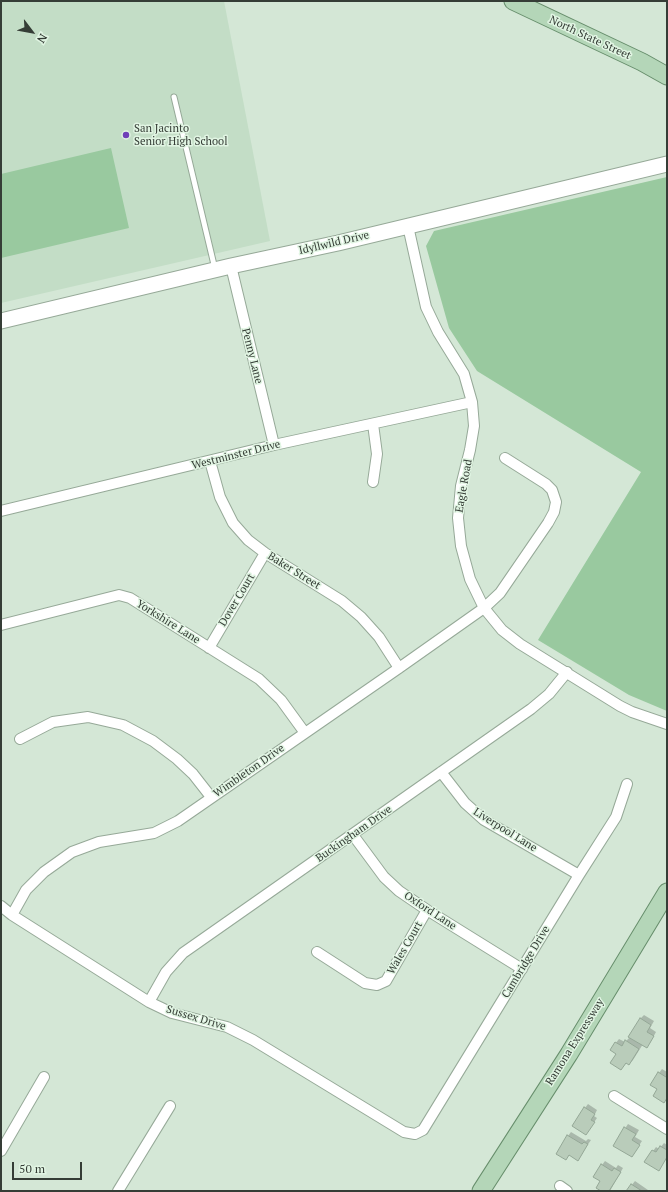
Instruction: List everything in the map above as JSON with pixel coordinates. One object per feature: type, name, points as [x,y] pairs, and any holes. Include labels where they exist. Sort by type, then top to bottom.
[{"type":"main road","name":"North State Street","points":[[513,1],[642,62],[667,76]]},
{"type":"main road","name":"Ramona Expressway","points":[[481,1191],[569,1054],[667,892]]},
{"type":"street","name":"Idyllwild Drive","points":[[1,321],[231,266],[338,243],[667,164]]},
{"type":"street","name":"Eagle Road","points":[[408,226],[426,307],[438,332],[464,374],[472,402],[474,426],[461,486],[458,518],[461,546],[470,579],[484,608],[502,630],[520,644],[620,706],[667,724]]},
{"type":"street","name":"Penny Lane","points":[[231,266],[274,445]]},
{"type":"street","name":"Westminster Drive","points":[[1,511],[274,445],[472,402]]},
{"type":"street","points":[[373,424],[376,454],[373,482]]},
{"type":"street","name":"Wimbleton Drive","points":[[12,914],[26,890],[44,872],[72,852],[98,842],[154,833],[178,821],[484,608],[500,593],[548,523],[556,502],[552,490],[546,484],[505,458]]},
{"type":"street","name":"Baker Street","points":[[210,461],[220,498],[233,523],[248,540],[265,553],[347,605],[379,637],[399,668]]},
{"type":"street","name":"Dover Court","points":[[209,648],[265,553]]},
{"type":"street","name":"Yorkshire Lane","points":[[1,625],[119,595],[130,598],[259,679],[281,700],[305,733]]},
{"type":"street","name":"Buckingham Drive","points":[[149,1002],[166,972],[184,953],[531,710],[549,694],[567,672]]},
{"type":"street","points":[[20,739],[53,722],[88,717],[123,724],[153,741],[177,759],[193,774],[211,797]]},
{"type":"street","name":"Liverpool Lane","points":[[441,772],[465,803],[484,820],[579,875]]},
{"type":"street","name":"Cambridge Drive","points":[[415,1134],[423,1130],[616,817],[627,784]]},
{"type":"street","name":"Oxford Lane","points":[[353,835],[384,877],[399,891],[522,969]]},
{"type":"street","name":"Sussex Drive","points":[[1,906],[149,1002],[172,1013],[227,1027],[253,1040],[404,1132],[415,1134]]},
{"type":"street","name":"Wales Court","points":[[317,952],[365,983],[377,985],[386,981],[427,910]]},
{"type":"street","points":[[1,1151],[44,1077]]},
{"type":"street","points":[[614,1096],[667,1129]]},
{"type":"street","points":[[118,1191],[170,1106]]},
{"type":"lane","points":[[174,97],[215,270]]},
{"type":"shaded area","name":"San Jacinto Senior High School","points":[[1,1],[224,1],[270,241],[1,303]]},
{"type":"green space","points":[[111,148],[129,228],[1,258],[1,174]]},
{"type":"green space","points":[[667,177],[667,711],[629,695],[538,640],[641,472],[477,371],[449,328],[426,246],[434,231]]},
{"type":"building","points":[[640,1018],[651,1025],[647,1032],[654,1036],[647,1048],[628,1037]]},
{"type":"building","points":[[625,1040],[639,1049],[629,1065],[626,1063],[621,1070],[610,1063],[616,1054],[610,1050],[615,1042],[622,1046]]},
{"type":"building","points":[[658,1072],[666,1077],[667,1075],[667,1098],[664,1103],[653,1096],[657,1089],[650,1085]]},
{"type":"building","points":[[584,1107],[595,1114],[591,1120],[595,1122],[586,1135],[572,1126]]},
{"type":"building","points":[[624,1127],[636,1134],[632,1140],[640,1145],[632,1157],[613,1146]]},
{"type":"building","points":[[567,1135],[582,1144],[584,1142],[588,1144],[578,1161],[569,1155],[566,1160],[556,1154]]},
{"type":"building","points":[[660,1146],[667,1150],[667,1157],[659,1171],[644,1162],[652,1150],[656,1152]]},
{"type":"building","points":[[601,1164],[612,1171],[614,1168],[621,1172],[609,1191],[601,1191],[596,1188],[600,1181],[593,1177]]},
{"type":"building","points":[[631,1184],[642,1191],[626,1191]]},
{"type":"place","name":"San Jacinto Senior High School","points":[[126,135]]}]
